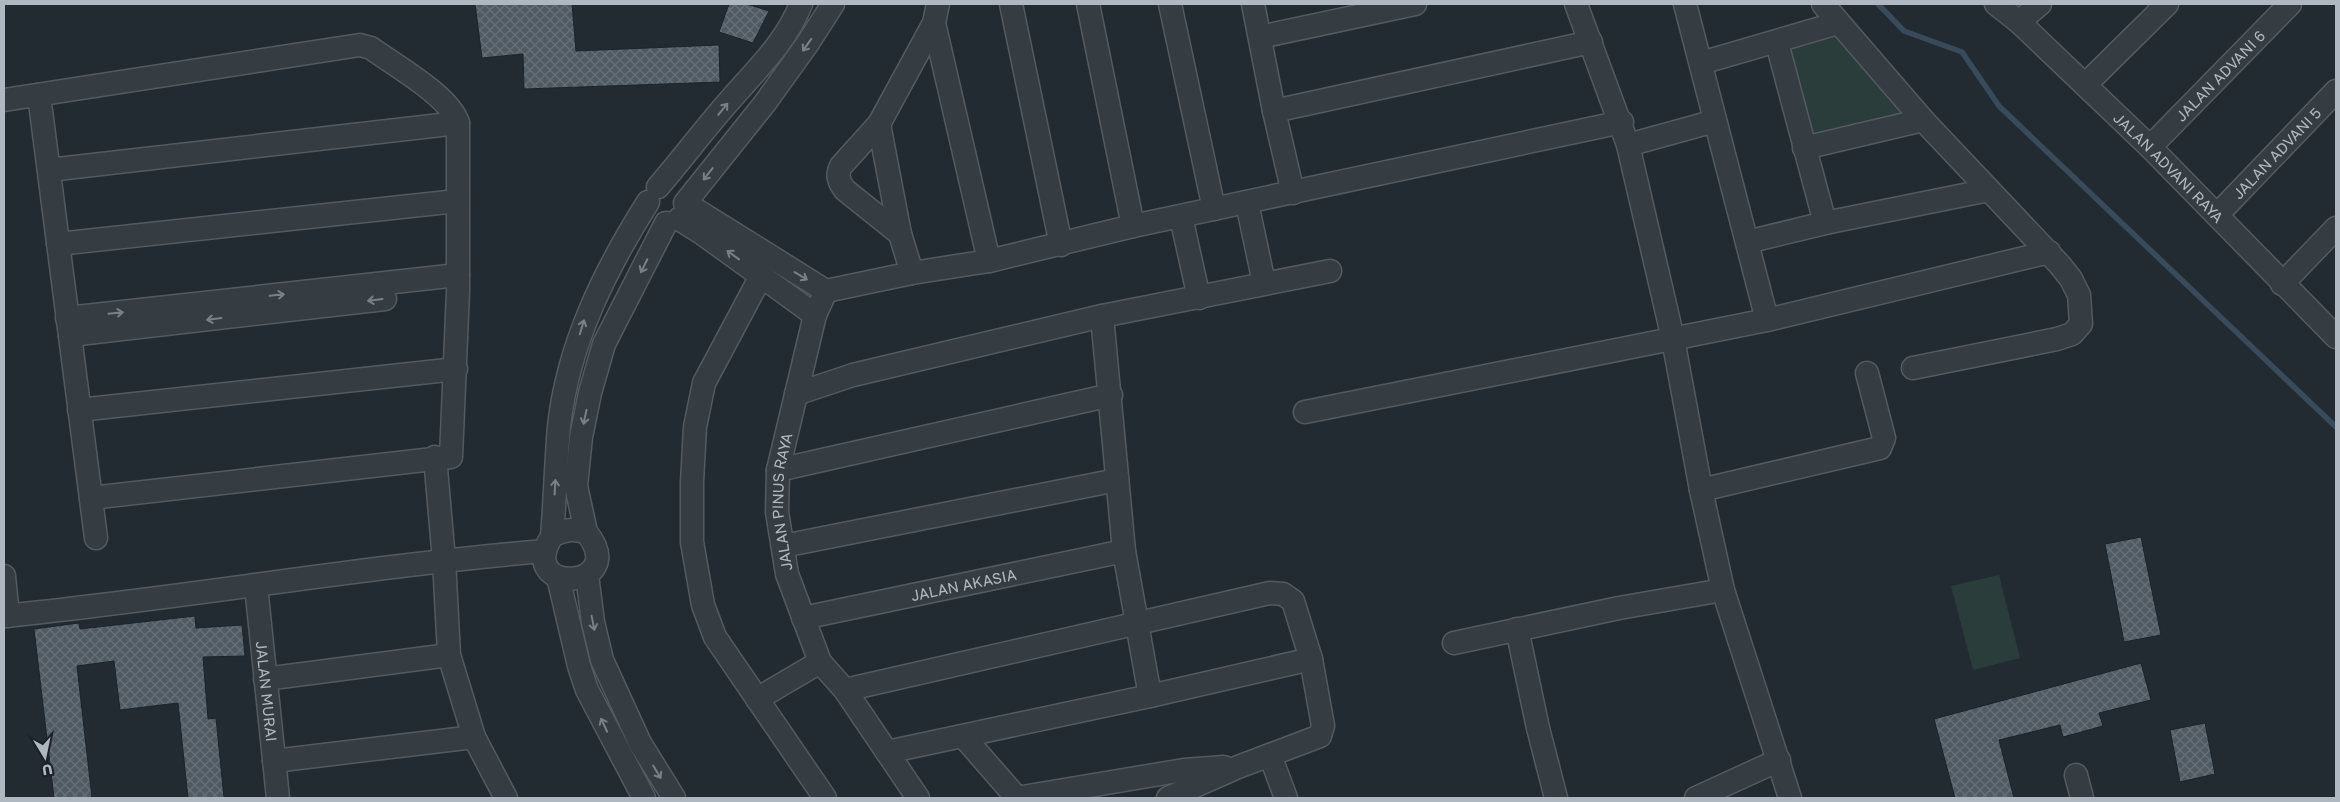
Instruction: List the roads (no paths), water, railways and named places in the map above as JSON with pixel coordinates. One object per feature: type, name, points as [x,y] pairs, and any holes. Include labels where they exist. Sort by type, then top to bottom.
[{"type":"street","points":[[644,798],[587,690],[550,556],[559,424],[583,323],[617,251],[653,194],[731,99],[773,53],[793,23],[801,4]]},
{"type":"street","points":[[550,556],[568,580],[578,580],[587,575],[593,568],[597,558],[596,549],[586,532],[576,486],[581,437],[590,393],[604,344],[677,215],[765,103],[808,44],[833,4]]},
{"type":"street","points":[[1011,4],[1061,245]]},
{"type":"street","points":[[1088,4],[1133,226]]},
{"type":"street","points":[[1170,4],[1214,209]]},
{"type":"street","points":[[1253,4],[1274,111],[1294,193]]},
{"type":"street","points":[[1260,37],[1415,4]]},
{"type":"street","points":[[1685,4],[1702,63],[1766,320]]},
{"type":"street","points":[[1823,4],[1923,120],[2049,252],[2071,279],[2079,296],[2081,324],[2072,334],[2057,339],[1912,368]]},
{"type":"street","name":"JALAN ADVANI RAYA","points":[[1996,4],[2018,22],[2150,148],[2336,337]]},
{"type":"street","points":[[2018,22],[2040,4]]},
{"type":"street","points":[[2085,85],[2167,4]]},
{"type":"street","name":"JALAN ADVANI 6","points":[[2150,148],[2290,4]]},
{"type":"street","points":[[1580,5],[1591,42],[1622,122],[1628,145],[1673,339],[1701,490],[1723,590],[1790,798]]},
{"type":"street","points":[[936,13],[989,261]]},
{"type":"street","points":[[900,234],[846,190],[838,178],[840,166],[879,124],[936,13]]},
{"type":"street","points":[[1702,63],[1777,43],[1838,23]]},
{"type":"street","points":[[1274,111],[1591,42]]},
{"type":"street","points":[[1777,43],[1825,223]]},
{"type":"street","points":[[4,100],[360,44],[371,48],[437,96],[450,108],[458,123],[458,283],[456,368],[443,457],[452,559],[449,655],[474,737],[506,798]]},
{"type":"street","name":"JALAN ADVANI 5","points":[[2217,214],[2336,91]]},
{"type":"street","points":[[39,95],[96,538]]},
{"type":"street","points":[[1804,148],[1923,120]]},
{"type":"street","points":[[1628,145],[1715,121]]},
{"type":"street","points":[[653,194],[650,214],[654,219],[677,215],[826,292],[912,273],[989,261],[1133,226],[1622,122]]},
{"type":"street","points":[[48,170],[458,123]]},
{"type":"street","points":[[879,124],[900,234],[912,273]]},
{"type":"street","points":[[653,194],[670,186],[681,192],[677,215]]},
{"type":"street","points":[[1747,242],[1825,223],[1989,190]]},
{"type":"street","points":[[58,244],[457,201]]},
{"type":"street","points":[[1247,203],[1264,282]]},
{"type":"street","points":[[677,215],[815,316]]},
{"type":"street","points":[[1181,217],[1199,298]]},
{"type":"street","points":[[2282,284],[2336,228]]},
{"type":"street","points":[[1305,412],[1766,320],[2049,252]]},
{"type":"street","points":[[796,394],[853,374],[1102,316],[1199,298],[1264,282],[1330,271]]},
{"type":"street","points":[[762,276],[704,383],[695,427],[692,482],[692,542],[703,605],[715,637],[825,798]]},
{"type":"street","points":[[69,327],[458,283]]},
{"type":"street","name":"JALAN PINUS RAYA","points":[[826,292],[815,316],[778,470],[777,512],[787,574],[820,662],[846,690],[918,798]]},
{"type":"street","points":[[1102,316],[1111,395],[1124,551],[1150,696]]},
{"type":"street","points":[[79,410],[456,368]]},
{"type":"street","points":[[1701,490],[1880,448],[1884,444],[1884,438],[1867,373]]},
{"type":"street","points":[[778,470],[1111,395]]},
{"type":"street","points":[[90,498],[443,457]]},
{"type":"street","points":[[783,546],[1117,480]]},
{"type":"street","points":[[550,556],[563,530],[574,529],[586,532]]},
{"type":"street","name":"JALAN AKASIA","points":[[803,618],[1124,551]]},
{"type":"street","points":[[4,576],[6,616],[108,606],[452,559],[485,566],[550,556]]},
{"type":"street","points":[[587,575],[593,622],[602,660],[640,743],[674,798]]},
{"type":"street","name":"JALAN MURAI","points":[[256,586],[278,798]]},
{"type":"street","points":[[1454,643],[1723,590]]},
{"type":"street","points":[[846,690],[1270,593],[1283,594],[1294,601],[1310,659],[1323,726],[1320,736],[1238,766],[1184,770],[1017,798],[963,736]]},
{"type":"street","points":[[1518,629],[1538,728],[1556,798]]},
{"type":"street","points":[[265,679],[449,655]]},
{"type":"street","points":[[886,752],[1150,696],[1310,659]]},
{"type":"street","points":[[757,699],[820,662]]},
{"type":"street","points":[[274,761],[474,737]]},
{"type":"street","points":[[620,755],[640,743]]},
{"type":"street","points":[[1270,755],[1286,798]]},
{"type":"street","points":[[1696,798],[1779,760]]},
{"type":"street","points":[[1168,798],[1200,792],[1238,766]]},
{"type":"street","points":[[2076,775],[2082,798]]},
{"type":"waterway","points":[[1878,4],[1904,31],[1962,52],[1999,106],[2336,427]]}]
